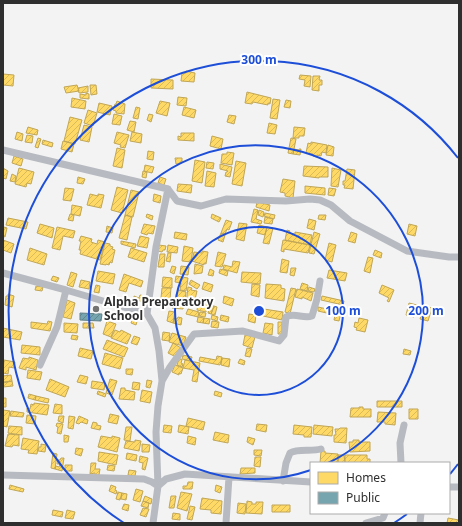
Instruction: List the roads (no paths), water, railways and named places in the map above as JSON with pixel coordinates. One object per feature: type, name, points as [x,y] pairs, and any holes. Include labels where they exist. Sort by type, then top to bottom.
[{"type":"street","points":[[3,150],[168,189],[177,201],[201,206],[226,199],[286,201],[310,199],[320,200],[331,205],[350,221],[407,251],[448,257],[459,257]]},
{"type":"street","points":[[153,523],[158,486],[156,432],[162,381],[160,351],[155,328],[147,314],[156,247],[168,189]]},
{"type":"street","points":[[3,273],[147,314]]},
{"type":"street","points":[[162,381],[170,367],[194,334],[244,331],[279,341],[284,335],[286,317],[288,315],[312,316],[320,280]]},
{"type":"street","points":[[40,365],[57,327],[66,290]]},
{"type":"street","points":[[401,462],[400,443],[404,425]]},
{"type":"street","points":[[283,481],[286,463],[290,453],[293,451],[321,449]]},
{"type":"street","points":[[158,486],[166,479],[185,474],[310,482]]},
{"type":"street","points":[[3,475],[144,480],[152,482],[158,486]]},
{"type":"street","points":[[226,523],[229,477]]},
{"type":"street","points":[[366,523],[383,518],[385,514]]},
{"type":"place","name":"Alpha Preparatory School","points":[[96,309]]}]
